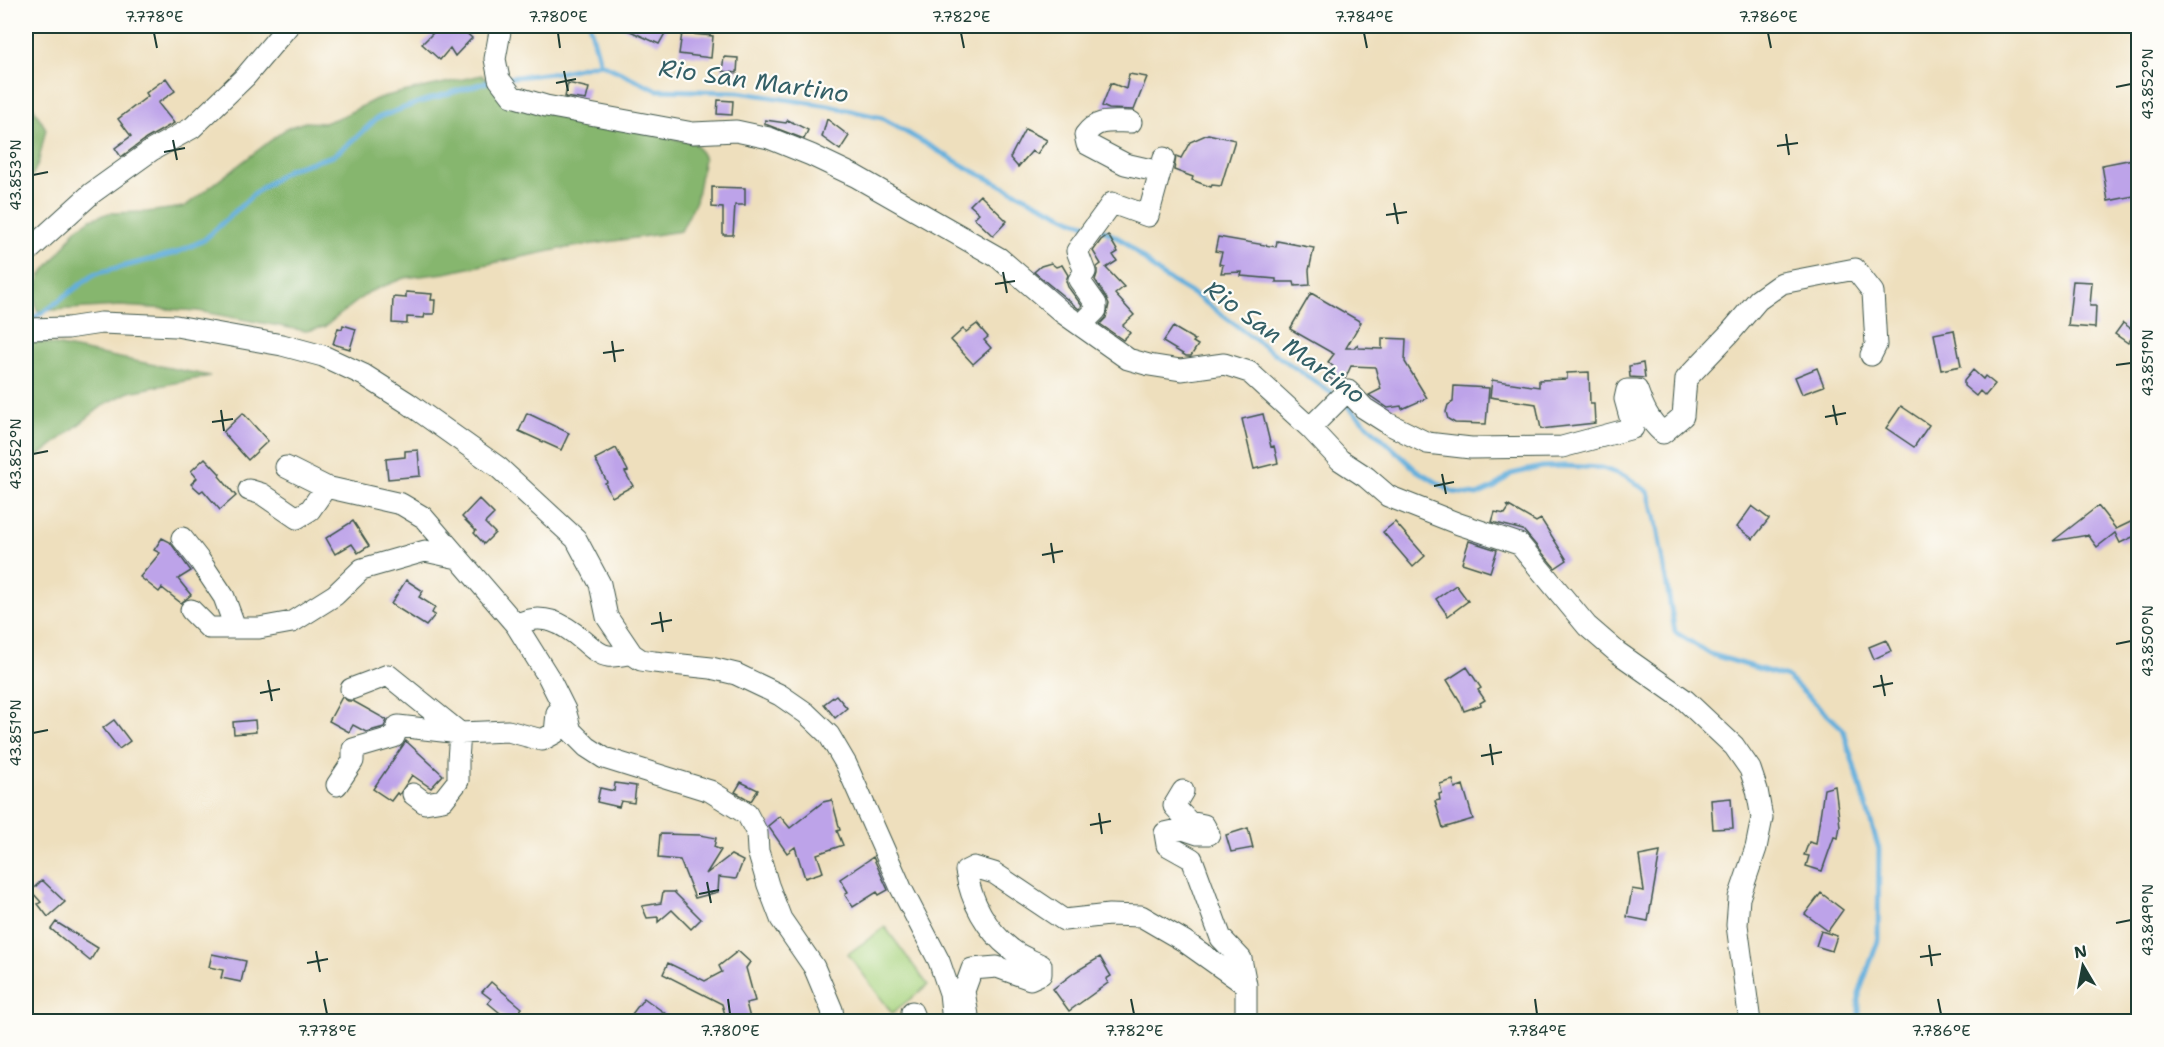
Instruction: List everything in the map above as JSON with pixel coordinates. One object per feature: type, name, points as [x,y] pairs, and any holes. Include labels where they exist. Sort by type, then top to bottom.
[{"type":"street","points":[[26,253],[92,193],[152,150],[192,128],[245,77],[288,26]]},
{"type":"street","points":[[501,26],[496,48],[496,67],[499,79],[512,96],[546,106],[693,133],[736,131],[769,138],[811,155],[855,176],[999,258],[1063,313],[1128,359],[1181,370],[1224,364],[1249,372],[1310,428],[1340,460],[1366,477],[1388,496],[1459,524],[1519,544],[1587,626],[1617,652],[1685,700],[1734,746],[1750,769],[1757,790],[1762,818],[1756,848],[1739,898],[1737,925],[1750,1022]]},
{"type":"street","points":[[1089,331],[1085,321],[1096,310],[1096,304],[1079,280],[1085,272],[1077,251],[1112,203],[1148,216],[1162,165],[1125,164],[1087,144],[1085,135],[1091,127],[1101,123],[1131,122]]},
{"type":"street","points":[[1310,428],[1348,391],[1364,408],[1389,424],[1427,442],[1471,448],[1562,447],[1633,428],[1625,399],[1627,390],[1637,390],[1653,425],[1663,433],[1683,416],[1686,379],[1758,300],[1782,283],[1855,269],[1873,292],[1876,345],[1871,355]]},
{"type":"street","points":[[26,329],[68,328],[101,323],[176,326],[282,345],[323,356],[364,375],[408,403],[498,467],[576,539],[600,584],[607,617],[632,654],[641,660],[711,668],[736,674],[780,695],[807,713],[829,735],[846,764],[901,888],[939,961],[950,993],[953,1022]]},
{"type":"street","points":[[286,467],[326,487],[401,504],[423,518],[516,625],[549,678],[565,710],[571,731],[587,747],[604,758],[711,791],[747,814],[757,833],[758,851],[781,918],[814,967],[832,1010],[834,1022]]},
{"type":"street","points":[[249,490],[262,494],[297,518],[310,510],[326,487]]},
{"type":"street","points":[[182,538],[224,597],[235,627]]},
{"type":"street","points":[[190,609],[209,628],[259,628],[292,622],[335,595],[362,569],[425,551],[458,558]]},
{"type":"street","points":[[516,625],[527,619],[542,618],[561,624],[592,648],[607,656],[632,654]]},
{"type":"street","points":[[351,689],[388,675],[460,733]]},
{"type":"street","points":[[337,785],[353,761],[352,749],[394,737],[398,726],[460,733],[508,731],[542,740],[555,733],[557,713],[565,710]]},
{"type":"street","points":[[413,794],[424,803],[443,800],[458,781],[460,733]]},
{"type":"street","points":[[1183,791],[1174,806],[1189,822],[1204,825],[1209,834],[1198,834],[1183,829],[1165,833],[1167,845],[1192,859],[1221,938],[1240,959],[1246,985],[1246,1022]]},
{"type":"street","points":[[969,1022],[964,991],[972,969],[997,967],[1030,979],[1041,974],[1041,965],[1011,949],[984,920],[969,887],[966,871],[974,867],[994,873],[1064,920],[1109,915],[1141,916],[1184,941],[1246,985]]},
{"type":"green space","points":[[482,75],[516,106],[695,143],[704,158],[696,201],[681,231],[560,249],[445,273],[404,278],[369,292],[324,327],[306,331],[198,311],[120,306],[37,311],[34,292],[41,275],[75,230],[91,219],[109,213],[147,212],[184,207],[287,128],[305,122],[324,123],[376,99]]},
{"type":"green space","points":[[26,99],[46,129],[38,164],[26,188]]},
{"type":"green space","points":[[26,341],[210,376],[129,392],[105,404],[26,466]]},
{"type":"green space","points":[[885,927],[928,985],[892,1013],[848,954]]},
{"type":"building","points":[[440,26],[459,26],[472,38],[455,56],[450,48],[440,60],[422,44]]},
{"type":"building","points":[[619,26],[669,26],[659,44]]},
{"type":"building","points":[[682,33],[713,36],[711,58],[679,54]]},
{"type":"building","points":[[724,57],[738,58],[737,73],[722,71]]},
{"type":"building","points":[[1129,74],[1147,77],[1134,110],[1109,109],[1102,106],[1111,83],[1126,89]]},
{"type":"building","points":[[166,78],[175,91],[158,103],[174,123],[121,157],[115,148],[131,136],[118,119],[148,96],[146,93]]},
{"type":"building","points":[[568,83],[589,88],[586,100],[565,97]]},
{"type":"building","points":[[718,100],[733,101],[732,115],[717,114]]},
{"type":"building","points":[[827,119],[849,136],[840,150],[822,137]]},
{"type":"building","points":[[765,120],[786,123],[788,120],[808,130],[804,139],[765,124]]},
{"type":"building","points":[[1025,129],[1047,140],[1037,154],[1032,151],[1018,167],[1010,158]]},
{"type":"building","points":[[1208,134],[1235,140],[1221,186],[1212,185],[1211,187],[1174,170],[1176,156],[1181,158],[1190,142]]},
{"type":"building","points":[[2133,159],[2139,195],[2108,201],[2102,165]]},
{"type":"building","points":[[712,187],[745,188],[745,205],[735,205],[733,235],[723,235],[723,208],[712,207]]},
{"type":"building","points":[[980,195],[1007,221],[993,236],[974,218],[979,213],[970,205]]},
{"type":"building","points":[[1108,235],[1118,252],[1113,255],[1117,261],[1106,268],[1124,287],[1115,294],[1134,315],[1123,325],[1130,333],[1123,340],[1100,324],[1106,318],[1109,304],[1095,280],[1097,267],[1101,264],[1093,251]]},
{"type":"building","points":[[1218,237],[1276,247],[1277,241],[1314,248],[1309,270],[1310,285],[1295,286],[1294,282],[1276,282],[1276,279],[1241,276],[1242,272],[1221,273],[1223,265],[1219,264],[1222,252],[1215,251]]},
{"type":"building","points":[[1051,263],[1056,267],[1062,265],[1068,275],[1066,281],[1068,287],[1082,306],[1079,309],[1034,272],[1041,266]]},
{"type":"building","points":[[2073,281],[2092,282],[2090,306],[2096,306],[2095,328],[2068,326]]},
{"type":"building","points":[[406,292],[432,294],[431,300],[435,300],[434,314],[425,314],[424,318],[407,317],[407,324],[392,323],[393,297],[406,298]]},
{"type":"building","points":[[1311,293],[1361,322],[1346,348],[1355,348],[1357,345],[1359,348],[1382,349],[1382,338],[1406,339],[1405,362],[1427,398],[1402,409],[1401,406],[1388,408],[1369,395],[1381,389],[1375,367],[1351,366],[1345,379],[1337,383],[1328,377],[1336,369],[1328,362],[1334,354],[1290,329]]},
{"type":"building","points":[[2123,323],[2136,332],[2128,343],[2115,334]]},
{"type":"building","points":[[977,324],[988,337],[984,340],[991,348],[973,364],[951,340],[963,329],[966,332]]},
{"type":"building","points":[[343,325],[356,329],[350,349],[333,344],[338,328],[342,329]]},
{"type":"building","points":[[1173,327],[1195,340],[1193,342],[1198,345],[1191,356],[1186,356],[1163,342]]},
{"type":"building","points":[[1954,330],[1961,366],[1941,370],[1934,334]]},
{"type":"building","points":[[1643,363],[1645,378],[1630,377],[1629,366]]},
{"type":"building","points":[[1817,368],[1824,386],[1802,394],[1795,377]]},
{"type":"building","points":[[1973,370],[1983,379],[1985,376],[1995,384],[1985,396],[1980,391],[1976,396],[1964,386],[1964,381]]},
{"type":"building","points":[[1589,372],[1590,404],[1594,404],[1595,423],[1541,429],[1536,404],[1490,397],[1492,380],[1539,387],[1539,380],[1567,379],[1567,373]]},
{"type":"building","points":[[1454,386],[1489,388],[1486,424],[1455,423],[1448,419],[1446,412],[1448,405],[1453,402]]},
{"type":"building","points":[[1901,406],[1929,425],[1914,447],[1886,428]]},
{"type":"building","points":[[243,413],[268,441],[248,460],[223,432]]},
{"type":"building","points":[[527,413],[569,433],[561,450],[519,431]]},
{"type":"building","points":[[1263,414],[1271,447],[1274,446],[1278,463],[1254,469],[1242,419]]},
{"type":"building","points":[[616,448],[633,486],[612,497],[595,459]]},
{"type":"building","points":[[418,450],[420,476],[388,479],[386,459],[405,457],[405,451]]},
{"type":"building","points":[[205,458],[236,496],[220,510],[203,490],[200,492],[191,484],[197,478],[191,471]]},
{"type":"building","points":[[479,499],[494,514],[485,523],[495,533],[484,544],[474,533],[476,531],[462,517]]},
{"type":"building","points":[[1507,505],[1536,522],[1541,519],[1567,560],[1555,568],[1523,530],[1492,522],[1495,512],[1505,514],[1509,508]]},
{"type":"building","points":[[1752,506],[1769,519],[1753,539],[1737,527]]},
{"type":"building","points":[[2098,506],[2116,529],[2139,518],[2139,534],[2120,543],[2115,533],[2097,547],[2088,535],[2053,541]]},
{"type":"building","points":[[353,521],[369,546],[358,553],[352,544],[335,554],[326,538]]},
{"type":"building","points":[[1395,522],[1425,556],[1413,567],[1383,532]]},
{"type":"building","points":[[162,538],[170,542],[191,571],[178,579],[191,595],[181,603],[162,588],[159,592],[140,577],[160,553],[154,550]]},
{"type":"building","points":[[1469,541],[1497,550],[1490,572],[1462,563]]},
{"type":"building","points":[[406,580],[423,591],[419,597],[435,607],[432,613],[435,615],[426,626],[391,604]]},
{"type":"building","points":[[1456,585],[1468,601],[1448,616],[1436,599]]},
{"type":"building","points":[[1886,640],[1891,651],[1874,659],[1869,647]]},
{"type":"building","points":[[1467,667],[1481,688],[1478,690],[1485,700],[1480,703],[1481,705],[1464,711],[1447,680]]},
{"type":"building","points":[[836,695],[847,708],[835,718],[824,704]]},
{"type":"building","points":[[342,697],[387,720],[384,727],[366,732],[353,725],[349,732],[329,721]]},
{"type":"building","points":[[114,720],[130,741],[119,749],[103,728]]},
{"type":"building","points":[[255,720],[256,732],[234,734],[233,722]]},
{"type":"building","points":[[406,741],[443,775],[431,788],[412,775],[399,795],[397,793],[391,801],[373,789]]},
{"type":"building","points":[[1453,780],[1455,788],[1463,785],[1473,819],[1443,828],[1435,801],[1440,800],[1439,794],[1442,793],[1440,784]]},
{"type":"building","points":[[741,782],[758,790],[751,801],[735,792]]},
{"type":"building","points":[[615,783],[636,786],[634,803],[621,801],[619,807],[597,802],[600,788],[614,791]]},
{"type":"building","points":[[1835,786],[1840,826],[1838,838],[1834,837],[1822,871],[1806,866],[1809,856],[1804,855],[1809,842],[1816,844],[1824,789]]},
{"type":"building","points":[[1731,798],[1733,828],[1713,829],[1711,800]]},
{"type":"building","points":[[832,800],[840,830],[837,831],[843,845],[817,854],[823,872],[805,878],[795,847],[787,853],[768,826],[780,816],[790,828],[823,802]]},
{"type":"building","points":[[1248,828],[1253,848],[1231,852],[1226,835]]},
{"type":"building","points":[[660,834],[700,835],[716,838],[714,847],[721,850],[706,874],[731,855],[743,861],[736,879],[719,877],[718,892],[695,898],[680,860],[658,858]]},
{"type":"building","points":[[1660,852],[1648,921],[1627,917],[1632,889],[1644,891],[1639,856]]},
{"type":"building","points":[[873,857],[888,890],[879,895],[877,892],[853,907],[845,895],[848,892],[840,879]]},
{"type":"building","points":[[42,880],[65,902],[48,917],[38,904],[41,902],[31,891]]},
{"type":"building","points":[[663,892],[674,892],[701,919],[691,929],[672,910],[658,922],[658,917],[647,918],[642,906],[661,903]]},
{"type":"building","points":[[1821,893],[1843,910],[1828,931],[1805,914]]},
{"type":"building","points":[[56,922],[98,948],[90,961],[51,929]]},
{"type":"building","points":[[1821,931],[1837,936],[1832,951],[1816,946]]},
{"type":"building","points":[[738,951],[750,962],[746,968],[755,1001],[746,1003],[751,1022],[727,1022],[722,1004],[663,974],[668,963],[705,981],[722,972],[719,966]]},
{"type":"building","points":[[212,954],[246,961],[241,982],[221,978],[223,970],[209,967]]},
{"type":"building","points":[[1100,957],[1111,976],[1106,979],[1108,983],[1069,1011],[1053,989]]},
{"type":"building","points":[[491,982],[522,1008],[511,1022],[488,1003],[491,999],[482,992]]},
{"type":"building","points":[[644,998],[677,1022],[626,1022]]},
{"type":"waterway","points":[[590,26],[600,63]]},
{"type":"waterway","name":"Rio San Martino","points":[[600,63],[657,90],[739,92],[829,106],[882,118],[969,169],[1074,221],[1088,225]]},
{"type":"waterway","points":[[507,78],[562,72],[600,63]]},
{"type":"waterway","points":[[27,322],[94,274],[176,253],[204,240],[256,192],[289,169],[333,156],[377,118],[420,102],[494,80]]},
{"type":"waterway","name":"Rio San Martino","points":[[1100,228],[1125,242],[1161,275],[1198,297],[1336,396]]},
{"type":"waterway","name":"Rio San Martino","points":[[1343,402],[1416,470],[1453,492],[1477,495],[1495,487],[1511,474],[1542,467],[1564,466],[1602,468],[1627,477],[1648,492],[1655,516],[1675,632],[1710,654],[1787,677],[1843,729],[1879,849],[1878,941],[1859,993],[1859,1022]]}]
